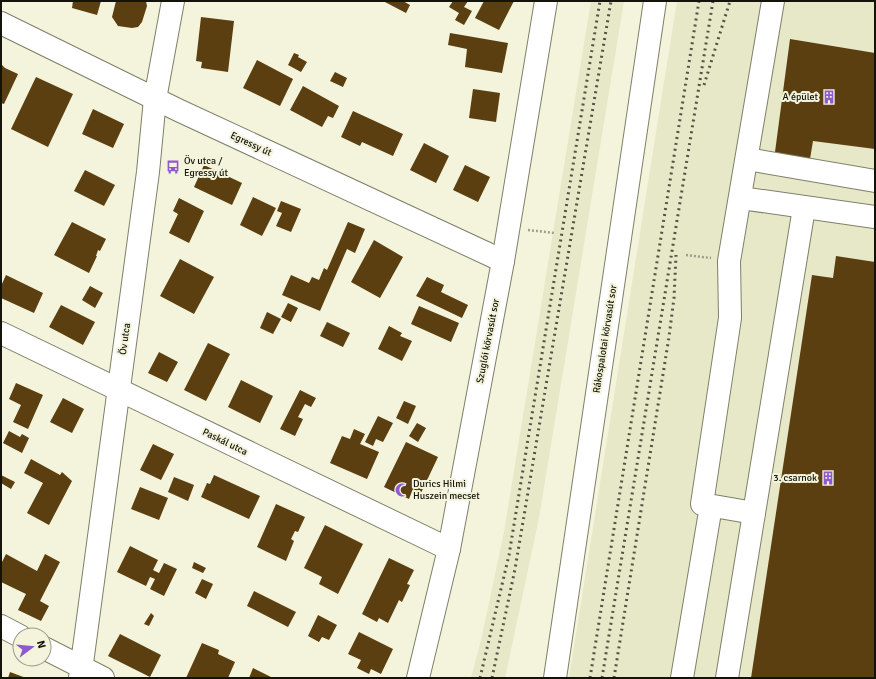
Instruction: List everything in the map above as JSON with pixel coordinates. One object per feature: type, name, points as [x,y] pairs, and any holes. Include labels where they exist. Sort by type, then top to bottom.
[{"type":"street","name":"Öv utca","points":[[81,673],[148,172],[154,98],[173,1]]},
{"type":"street","name":"Szuglói körvasút sor","points":[[418,678],[449,549],[503,261],[546,1]]},
{"type":"street","name":"Rákospalotai körvasút sor","points":[[555,678],[655,1]]},
{"type":"street","points":[[754,513],[702,504],[730,318],[729,261],[741,198],[773,1]]},
{"type":"street","name":"Egressy út","points":[[1,23],[154,98],[503,261]]},
{"type":"street","points":[[747,159],[875,181]]},
{"type":"street","points":[[741,198],[875,217]]},
{"type":"street","points":[[727,678],[804,208]]},
{"type":"street","name":"Paskál utca","points":[[1,333],[118,391],[449,549]]},
{"type":"street","points":[[682,678],[711,506]]},
{"type":"street","points":[[1,626],[12,632]]},
{"type":"street","points":[[52,653],[81,673],[103,678]]},
{"type":"path","points":[[540,231],[555,233]]},
{"type":"path","points":[[686,255],[708,257]]},
{"type":"shaded area","points":[[591,1],[624,1],[539,518],[505,678],[471,678],[482,636],[504,532]]},
{"type":"shaded area","points":[[677,1],[875,1],[875,678],[569,678]]},
{"type":"building","points":[[73,1],[101,1],[97,15],[72,8]]},
{"type":"building","points":[[116,1],[146,1],[147,6],[142,22],[138,27],[132,28],[118,26],[112,17]]},
{"type":"building","points":[[383,1],[403,1],[410,5],[406,13]]},
{"type":"building","points":[[453,1],[468,1],[464,7],[472,11],[464,25],[455,20],[459,13],[449,7]]},
{"type":"building","points":[[484,1],[514,1],[499,30],[475,18]]},
{"type":"building","points":[[201,17],[234,21],[228,72],[201,68],[202,62],[196,61]]},
{"type":"building","points":[[450,33],[508,43],[502,73],[465,67],[467,49],[448,45]]},
{"type":"building","name":"A épület","points":[[790,39],[875,53],[875,149],[813,141],[810,159],[775,152]]},
{"type":"building","points":[[294,53],[299,55],[298,57],[307,62],[301,72],[288,65]]},
{"type":"building","points":[[257,60],[293,79],[280,106],[243,88]]},
{"type":"building","points":[[1,64],[5,68],[18,74],[4,104],[1,103]]},
{"type":"building","points":[[335,72],[347,78],[343,87],[330,81]]},
{"type":"building","points":[[36,77],[73,94],[48,147],[11,129]]},
{"type":"building","points":[[303,86],[339,106],[333,118],[328,116],[322,127],[290,110]]},
{"type":"building","points":[[473,89],[500,93],[496,122],[469,118]]},
{"type":"building","points":[[93,109],[124,124],[113,148],[82,134]]},
{"type":"building","points":[[353,111],[403,134],[393,156],[362,142],[360,146],[341,137]]},
{"type":"building","points":[[424,143],[449,156],[436,183],[410,170]]},
{"type":"building","points":[[204,165],[242,183],[232,205],[194,187]]},
{"type":"building","points":[[465,165],[490,177],[478,202],[453,190]]},
{"type":"building","points":[[85,170],[115,185],[104,206],[74,191]]},
{"type":"building","points":[[253,197],[276,208],[262,236],[240,225]]},
{"type":"building","points":[[179,198],[204,211],[189,243],[169,233],[178,214],[173,211]]},
{"type":"building","points":[[281,201],[301,209],[291,232],[276,226],[282,213],[277,211]]},
{"type":"building","points":[[72,222],[106,239],[100,251],[98,250],[97,256],[89,273],[54,255]]},
{"type":"building","points":[[348,222],[365,229],[355,253],[347,249],[320,311],[282,295],[291,275],[309,283],[312,277],[319,280],[324,268],[327,270]]},
{"type":"building","points":[[374,240],[403,257],[380,298],[351,282]]},
{"type":"building","name":"3. csarnok","points":[[836,256],[875,262],[875,678],[751,678],[812,275],[833,278]]},
{"type":"building","points":[[180,259],[214,277],[194,314],[160,296]]},
{"type":"building","points":[[6,275],[43,293],[34,313],[1,298],[1,286]]},
{"type":"building","points":[[427,277],[444,285],[441,292],[468,305],[462,318],[416,296]]},
{"type":"building","points":[[90,286],[103,293],[95,308],[82,300]]},
{"type":"building","points":[[288,303],[298,308],[291,322],[281,317]]},
{"type":"building","points":[[61,305],[95,322],[83,345],[49,327]]},
{"type":"building","points":[[419,306],[459,323],[451,342],[411,324]]},
{"type":"building","points":[[267,312],[281,319],[273,334],[260,328]]},
{"type":"building","points":[[327,322],[350,333],[343,347],[320,336]]},
{"type":"building","points":[[389,326],[402,333],[400,336],[412,341],[402,361],[378,349]]},
{"type":"building","points":[[208,343],[230,354],[206,401],[184,390]]},
{"type":"building","points":[[159,352],[178,362],[167,382],[148,373]]},
{"type":"building","points":[[241,380],[273,396],[260,423],[228,407]]},
{"type":"building","points":[[16,383],[43,395],[28,429],[13,422],[21,405],[9,399]]},
{"type":"building","points":[[300,390],[316,398],[311,407],[305,404],[298,417],[303,419],[295,436],[280,429]]},
{"type":"building","points":[[63,398],[84,409],[72,433],[50,422]]},
{"type":"building","points":[[404,401],[416,406],[408,424],[396,418]]},
{"type":"building","points":[[378,416],[393,423],[383,442],[376,439],[373,446],[365,442]]},
{"type":"building","points":[[417,423],[426,428],[418,442],[409,436]]},
{"type":"building","points":[[354,429],[365,434],[360,444],[379,452],[367,479],[330,463],[342,436],[350,439]]},
{"type":"building","points":[[9,431],[20,437],[22,434],[29,438],[22,453],[3,443]]},
{"type":"building","points":[[406,442],[438,457],[421,493],[413,489],[409,499],[384,487]]},
{"type":"building","points":[[153,444],[174,454],[161,480],[140,470]]},
{"type":"building","points":[[31,459],[60,475],[62,472],[72,481],[49,525],[27,513],[43,483],[24,473]]},
{"type":"building","points":[[1,475],[15,482],[11,489],[1,483]]},
{"type":"building","points":[[214,475],[260,496],[249,519],[201,497],[207,483],[210,484]]},
{"type":"building","points":[[174,477],[194,485],[188,501],[168,492]]},
{"type":"building","points":[[140,487],[168,498],[159,520],[131,509]]},
{"type":"building","points":[[276,504],[305,517],[298,532],[295,531],[291,539],[294,541],[286,561],[257,547]]},
{"type":"building","points":[[325,525],[363,544],[338,594],[319,584],[322,577],[304,568]]},
{"type":"building","points":[[130,546],[158,560],[153,570],[159,573],[164,563],[177,569],[164,596],[150,589],[155,579],[150,577],[146,586],[117,572]]},
{"type":"building","points":[[6,554],[37,571],[45,554],[60,562],[40,601],[49,606],[41,621],[18,610],[26,594],[1,582],[1,564]]},
{"type":"building","points":[[389,558],[414,570],[407,584],[410,585],[402,602],[399,600],[388,623],[379,618],[377,622],[362,614]]},
{"type":"building","points":[[194,562],[206,568],[203,573],[192,568]]},
{"type":"building","points":[[202,579],[213,584],[206,599],[195,593]]},
{"type":"building","points":[[254,591],[296,612],[288,627],[247,606]]},
{"type":"building","points":[[151,613],[154,616],[149,626],[144,624]]},
{"type":"building","points":[[318,615],[337,625],[329,640],[322,637],[319,642],[308,636]]},
{"type":"building","points":[[359,632],[393,649],[381,674],[371,669],[369,674],[357,668],[361,660],[348,654]]},
{"type":"building","points":[[120,634],[161,655],[150,677],[108,656]]},
{"type":"building","points":[[202,643],[219,650],[218,654],[235,662],[228,678],[186,678]]},
{"type":"building","points":[[253,668],[271,677],[249,678]]},
{"type":"building","points":[[10,672],[26,678],[8,678]]},
{"type":"railway","points":[[480,678],[509,555],[600,1]]},
{"type":"railway","points":[[492,678],[515,569],[611,1]]},
{"type":"railway","points":[[590,678],[699,1]]},
{"type":"railway","points":[[602,678],[713,1]]},
{"type":"railway","points":[[704,85],[730,1]]},
{"type":"railway","points":[[614,678],[669,337],[674,298],[676,255]]},
{"type":"place","name":"A épület","points":[[829,97]]},
{"type":"place","name":"Öv utca / Egressy út","points":[[173,167]]},
{"type":"place","name":"3. csarnok","points":[[828,478]]},
{"type":"place","name":"Durics Hilmi Huszein mecset","points":[[402,490]]}]
